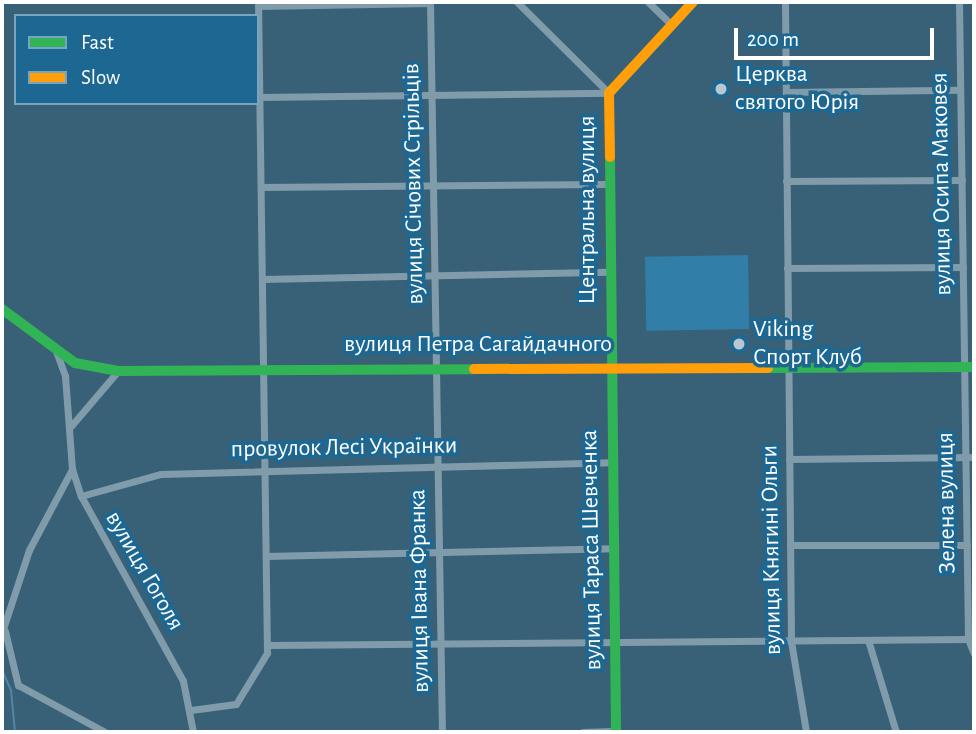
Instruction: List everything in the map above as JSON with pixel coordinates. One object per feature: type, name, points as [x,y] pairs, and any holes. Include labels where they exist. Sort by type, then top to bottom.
[{"type":"street","points":[[258,4],[430,2]]},
{"type":"street","name":"вулиця Січових Стрільців","points":[[430,2],[436,366]]},
{"type":"street","points":[[517,2],[609,93]]},
{"type":"street","points":[[648,2],[671,24]]},
{"type":"street","name":"Центральна вулиця","points":[[610,366],[609,93],[693,2]]},
{"type":"street","name":"вулиця Княгині Ольги","points":[[785,2],[791,640],[806,732]]},
{"type":"street","name":"вулиця Осипа Маковея","points":[[959,2],[963,267],[969,367]]},
{"type":"street","points":[[786,92],[960,90]]},
{"type":"street","points":[[191,710],[236,705],[268,645],[259,97],[609,93]]},
{"type":"street","points":[[786,181],[961,180]]},
{"type":"street","points":[[261,187],[608,184]]},
{"type":"street","points":[[787,268],[963,267]]},
{"type":"street","points":[[262,279],[609,272]]},
{"type":"street","name":"вулиця Петра Сагайдачного","points":[[2,309],[75,363],[118,371],[263,366],[969,367]]},
{"type":"street","name":"вулиця Гоголя","points":[[56,351],[71,426],[72,469],[81,496],[167,650],[191,710],[193,732]]},
{"type":"street","name":"вулиця Івана Франка","points":[[436,366],[442,732]]},
{"type":"street","name":"вулиця Тараса Шевченка","points":[[610,366],[616,732]]},
{"type":"street","name":"Зелена вулиця","points":[[968,639],[965,457],[969,367]]},
{"type":"street","points":[[71,426],[118,371]]},
{"type":"street","points":[[789,459],[974,457]]},
{"type":"street","name":"провулок Лесі Українки","points":[[81,496],[148,475],[265,467],[612,462]]},
{"type":"street","points":[[72,469],[29,550],[4,631],[18,685],[105,732]]},
{"type":"street","points":[[790,545],[967,545]]},
{"type":"street","points":[[266,556],[613,548]]},
{"type":"street","points":[[268,645],[968,639],[974,654]]},
{"type":"street","points":[[868,640],[896,732]]},
{"type":"street","points":[[583,732],[616,732]]},
{"type":"shaded area","points":[[748,255],[749,329],[646,331],[645,257]]},
{"type":"waterway","points":[[2,670],[11,690],[15,732]]},
{"type":"traffic: fast","points":[[610,157],[616,732]]},
{"type":"traffic: fast","points":[[2,309],[75,363],[118,371],[474,369]]},
{"type":"traffic: fast","points":[[768,368],[974,367]]},
{"type":"traffic: slow","points":[[610,157],[609,93],[693,2]]},
{"type":"traffic: slow","points":[[474,369],[768,368]]},
{"type":"place","name":"Церква святого Юрія","points":[[721,89]]},
{"type":"place","name":"Viking Спорт Клуб","points":[[739,344]]}]
